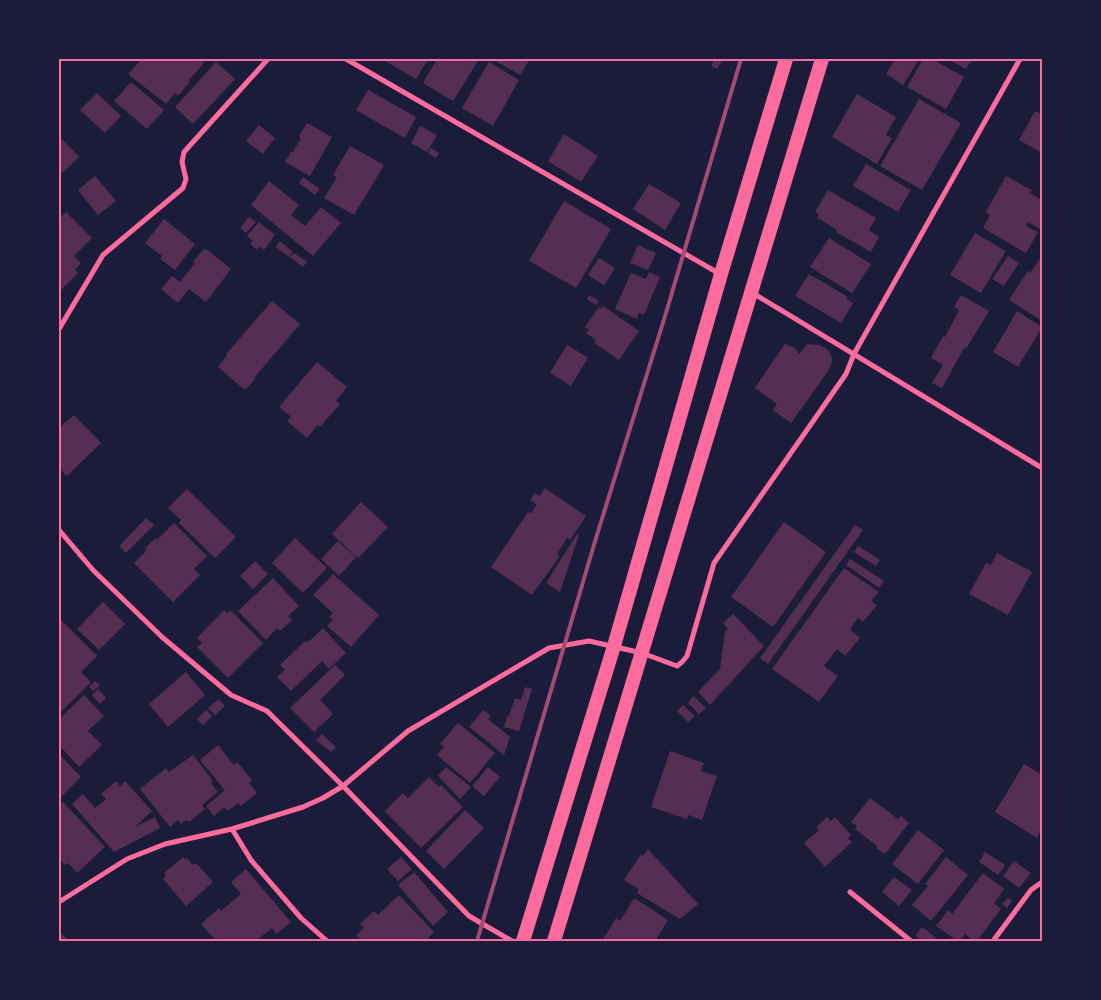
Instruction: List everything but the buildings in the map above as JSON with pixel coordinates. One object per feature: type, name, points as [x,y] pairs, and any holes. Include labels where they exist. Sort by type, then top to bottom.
[{"type":"highway","points":[[523,941],[614,646],[721,274],[786,59]]},
{"type":"highway","points":[[554,941],[822,59]]},
{"type":"street","points":[[59,330],[103,255],[183,188],[186,179],[182,162],[184,152],[268,59]]},
{"type":"street","points":[[346,59],[721,274]]},
{"type":"street","points":[[59,902],[127,859],[165,844],[232,829],[304,807],[324,798],[343,786],[408,731],[549,648],[590,641],[642,653],[677,666],[682,662],[687,656],[714,563],[846,374],[854,354],[1020,59]]},
{"type":"street","points":[[750,291],[1042,468]]},
{"type":"street","points":[[59,530],[93,570],[162,637],[231,695],[267,711],[469,916],[512,941]]},
{"type":"street","points":[[232,829],[251,860],[301,918],[327,941]]},
{"type":"street","points":[[993,941],[1031,890],[1042,882]]},
{"type":"street","points":[[850,892],[911,941]]},
{"type":"railway","points":[[477,941],[596,538],[666,313],[741,59]]}]
